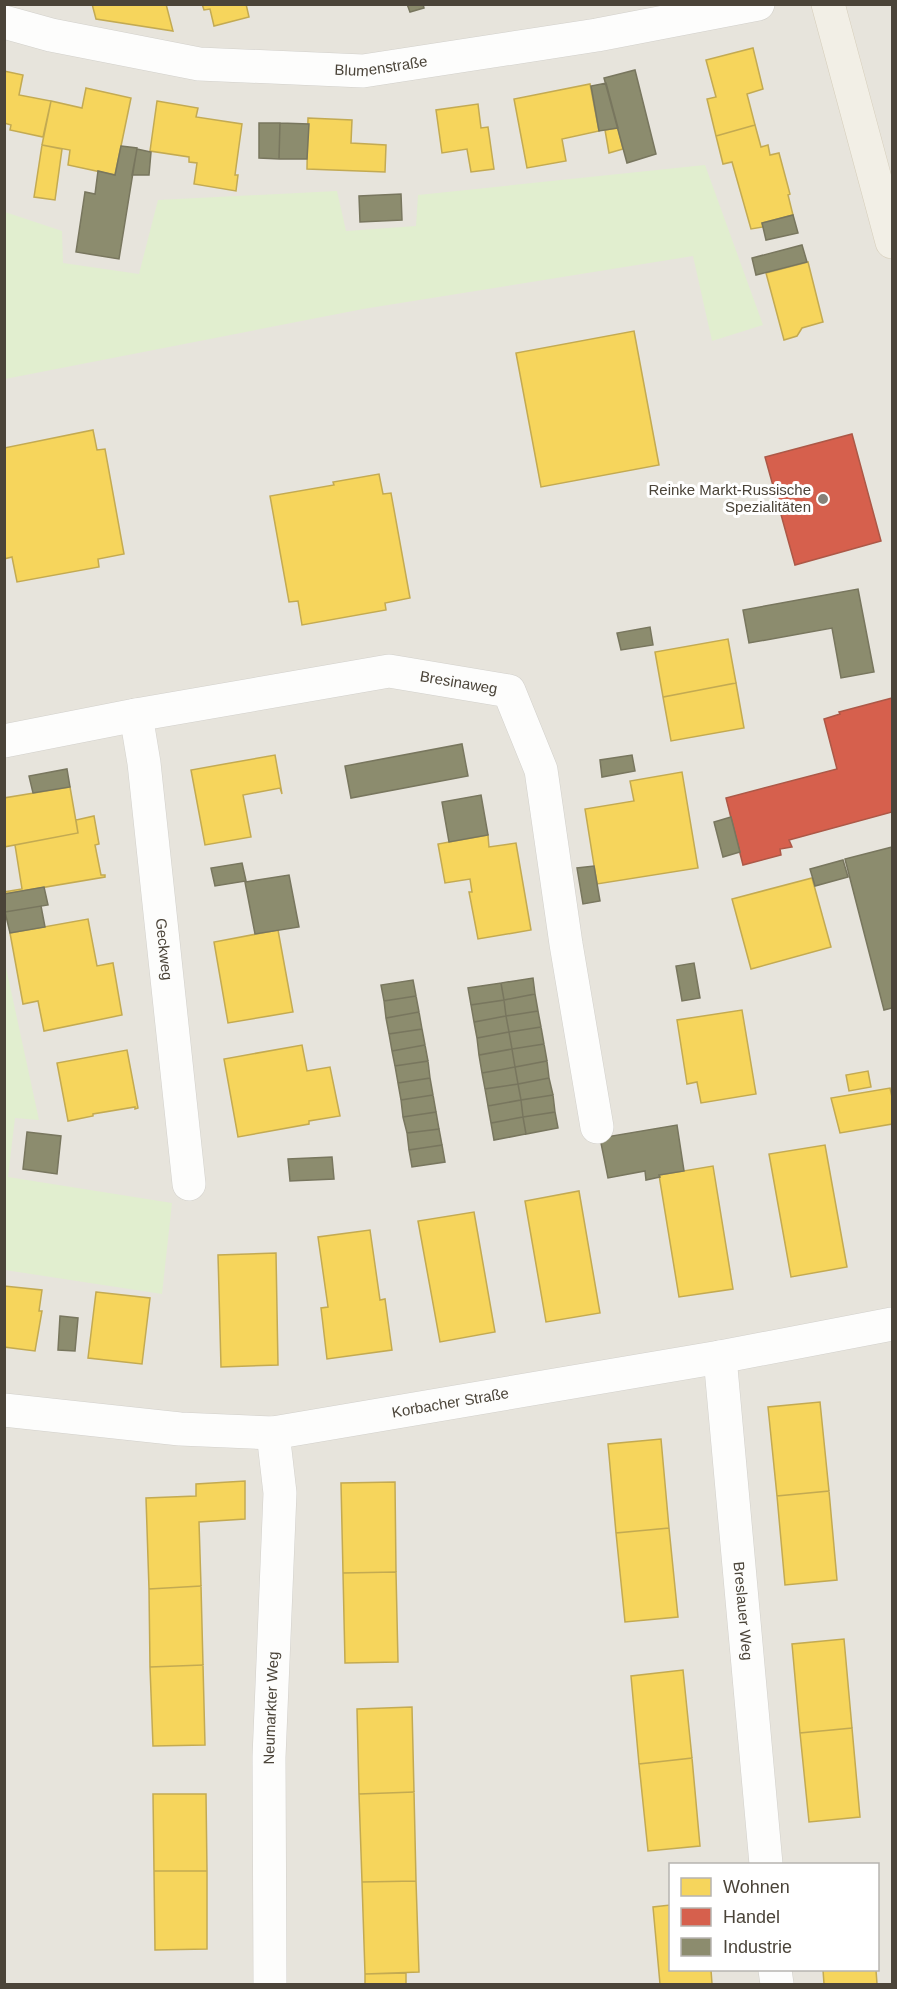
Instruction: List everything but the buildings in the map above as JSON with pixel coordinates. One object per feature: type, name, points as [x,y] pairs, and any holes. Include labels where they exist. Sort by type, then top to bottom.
[{"type":"main road","points":[[828,4],[892,242]]},
{"type":"street","name":"Blumenstraße","points":[[4,22],[51,35],[199,64],[363,71],[597,35],[758,4]]},
{"type":"street","name":"Bresinaweg","points":[[4,741],[136,715],[389,671],[509,691],[542,770],[567,953],[597,1127]]},
{"type":"street","name":"Geckweg","points":[[136,715],[146,775],[189,1184]]},
{"type":"street","name":"Korbacher Straße","points":[[4,1410],[180,1429],[273,1433],[720,1357],[892,1324]]},
{"type":"street","name":"Breslauer Weg","points":[[720,1357],[766,1863]]},
{"type":"street","name":"Neumarkter Weg","points":[[270,1984],[269,1757],[280,1492],[273,1433]]},
{"type":"shaded area","points":[[5,5],[892,5],[892,1984],[5,1984]]},
{"type":"green space","points":[[705,165],[763,325],[712,341],[693,256],[363,309],[5,379],[5,212],[62,231],[63,263],[139,274],[158,200],[337,191],[346,231],[416,226],[418,195]]},
{"type":"green space","points":[[5,963],[39,1120],[15,1118],[8,1177],[172,1203],[162,1294],[5,1270]]},
{"type":"place","name":"Reinke Markt-Russische Spezialitäten","points":[[823,499]]}]
